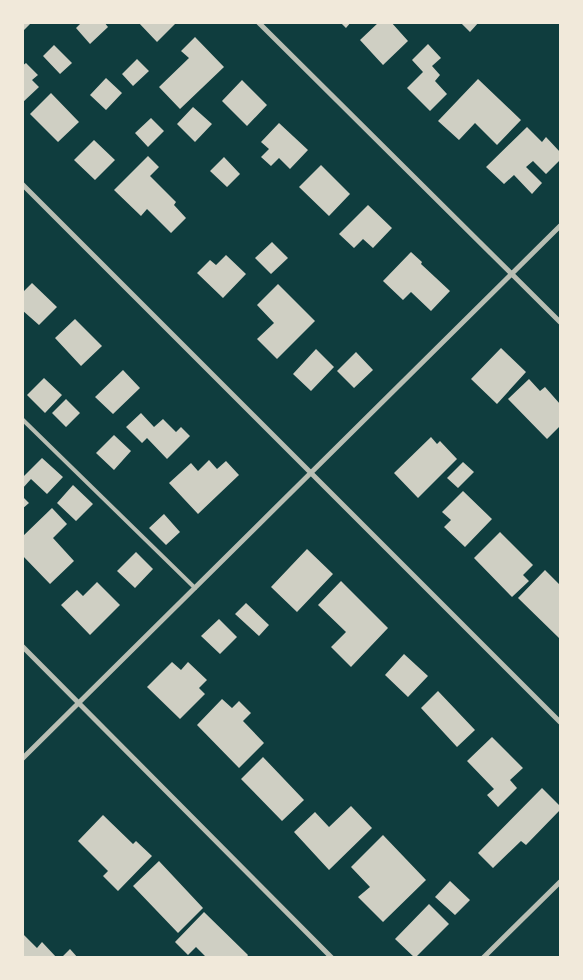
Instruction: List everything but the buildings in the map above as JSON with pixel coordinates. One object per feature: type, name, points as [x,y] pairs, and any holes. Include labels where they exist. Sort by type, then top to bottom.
[{"type":"street","points":[[258,22],[513,273],[560,322]]},
{"type":"street","points":[[22,184],[560,722]]},
{"type":"street","points":[[22,759],[560,226]]},
{"type":"street","points":[[22,646],[80,702],[332,958]]},
{"type":"street","points":[[483,958],[560,882]]},
{"type":"lane","points":[[22,419],[195,588]]}]
